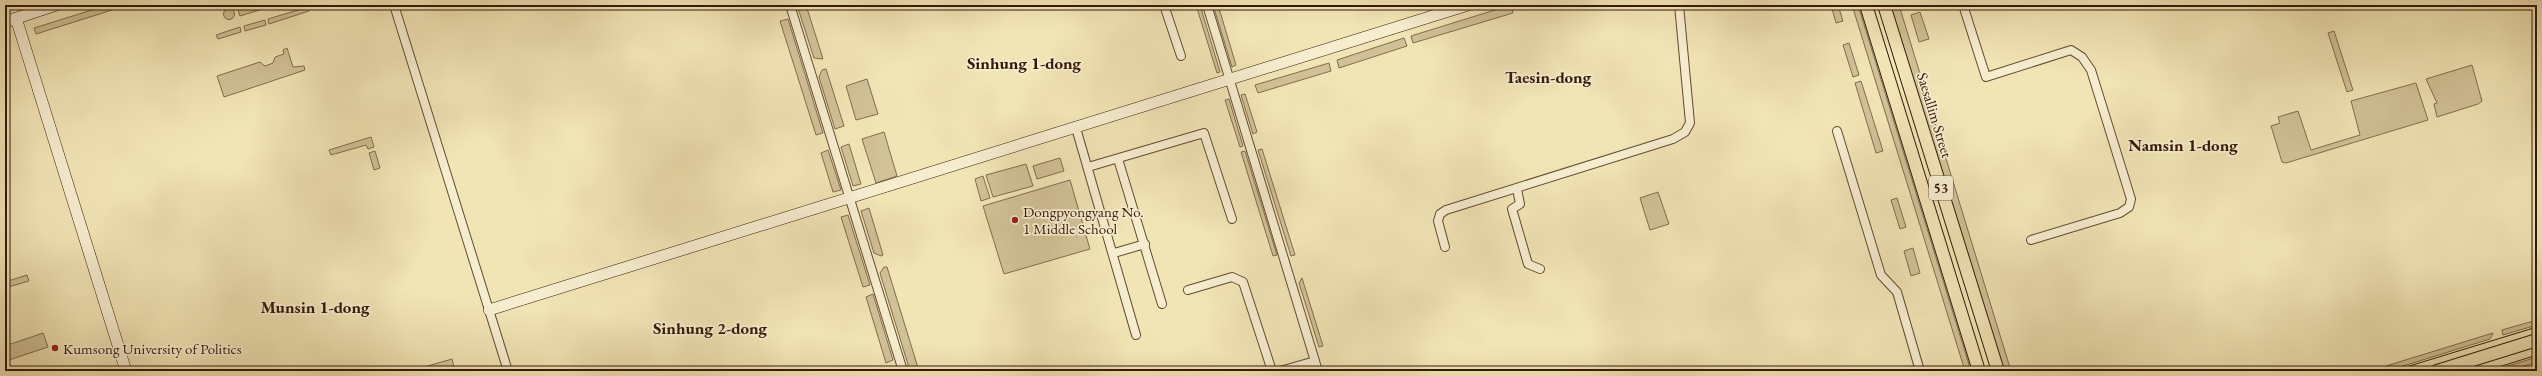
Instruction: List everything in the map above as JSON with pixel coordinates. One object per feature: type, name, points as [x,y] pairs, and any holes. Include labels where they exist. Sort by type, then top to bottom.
[{"type":"main road","name":"53","points":[[1866,5],[1979,371]]},
{"type":"main road","name":"Saesallim Street","points":[[1884,5],[1998,371]]},
{"type":"main road","points":[[2437,371],[2537,340]]},
{"type":"street","points":[[5,22],[56,5]]},
{"type":"street","points":[[394,5],[508,371]]},
{"type":"street","points":[[790,5],[903,371]]},
{"type":"street","points":[[1164,5],[1181,56]]},
{"type":"street","points":[[1207,5],[1318,371]]},
{"type":"street","points":[[489,310],[1231,81],[1468,5]]},
{"type":"street","points":[[1445,247],[1438,221],[1440,214],[1673,139],[1684,132],[1690,124],[1679,5]]},
{"type":"street","points":[[1963,5],[1986,77],[2071,50],[2082,57],[2091,70],[2131,198],[2129,207],[2120,213],[2031,240]]},
{"type":"street","points":[[16,18],[126,371]]},
{"type":"street","points":[[1076,128],[1114,254],[1136,336]]},
{"type":"street","points":[[1837,131],[1881,275],[1897,292],[1920,371]]},
{"type":"street","points":[[1088,167],[1204,133],[1232,219]]},
{"type":"street","points":[[1118,159],[1162,304]]},
{"type":"street","points":[[1517,189],[1520,204],[1512,209],[1528,264],[1540,269]]},
{"type":"street","points":[[1114,254],[1145,244]]},
{"type":"street","points":[[1188,290],[1232,277],[1243,282],[1272,371]]},
{"type":"street","points":[[1280,371],[1315,361]]},
{"type":"shaded area","points":[[108,5],[128,5],[36,34],[34,28]]},
{"type":"shaded area","points":[[244,5],[265,5],[266,8],[240,16],[237,7]]},
{"type":"shaded area","points":[[797,5],[806,5],[823,59],[814,58]]},
{"type":"shaded area","points":[[1196,5],[1200,5],[1220,72],[1217,73]]},
{"type":"shaded area","points":[[1213,5],[1218,5],[1236,65],[1232,67]]},
{"type":"shaded area","points":[[1511,5],[1513,13],[1413,43],[1411,36]]},
{"type":"shaded area","points":[[1831,5],[1838,5],[1843,21],[1836,23]]},
{"type":"shaded area","points":[[1852,5],[1858,5],[1971,371],[1965,371]]},
{"type":"shaded area","points":[[1890,5],[1899,5],[2011,371],[2003,371]]},
{"type":"shaded area","points":[[308,7],[309,11],[269,24],[268,19]]},
{"type":"shaded area","points":[[229,8],[233,10],[235,14],[233,18],[229,20],[225,18],[223,14],[225,10]]},
{"type":"shaded area","points":[[1920,12],[1929,39],[1919,42],[1911,15]]},
{"type":"shaded area","points":[[788,19],[823,133],[816,135],[780,21]]},
{"type":"shaded area","points":[[265,20],[266,25],[245,31],[244,26]]},
{"type":"shaded area","points":[[240,27],[241,32],[218,39],[216,35]]},
{"type":"shaded area","points":[[2334,31],[2353,90],[2347,92],[2328,33]]},
{"type":"shaded area","points":[[1404,38],[1407,46],[1339,68],[1337,60]]},
{"type":"shaded area","points":[[1849,43],[1859,75],[1853,77],[1843,45]]},
{"type":"shaded area","points":[[287,48],[293,67],[304,66],[305,70],[224,97],[217,76],[260,62],[265,66],[273,63],[275,57],[284,54],[283,50]]},
{"type":"shaded area","points":[[1329,63],[1331,71],[1258,93],[1255,85]]},
{"type":"shaded area","points":[[2472,65],[2482,101],[2478,104],[2437,117],[2434,104],[2437,103],[2426,79]]},
{"type":"shaded area","points":[[826,69],[844,126],[835,129],[819,77],[822,70]]},
{"type":"shaded area","points":[[867,79],[878,114],[856,120],[846,86]]},
{"type":"shaded area","points":[[1861,81],[1883,151],[1876,153],[1855,83]]},
{"type":"shaded area","points":[[2416,83],[2428,120],[2286,163],[2282,162],[2271,126],[2280,123],[2278,117],[2298,111],[2311,150],[2360,135],[2351,101]]},
{"type":"shaded area","points":[[1245,94],[1257,132],[1253,134],[1241,95]]},
{"type":"shaded area","points":[[1229,99],[1243,146],[1240,147],[1225,100]]},
{"type":"shaded area","points":[[884,132],[897,176],[876,183],[862,139]]},
{"type":"shaded area","points":[[371,137],[374,147],[368,149],[366,145],[331,155],[329,150]]},
{"type":"shaded area","points":[[849,144],[861,184],[853,186],[841,147]]},
{"type":"shaded area","points":[[1262,149],[1295,255],[1291,256],[1258,150]]},
{"type":"shaded area","points":[[828,150],[841,190],[833,192],[821,153]]},
{"type":"shaded area","points":[[375,151],[380,168],[374,170],[369,153]]},
{"type":"shaded area","points":[[1245,151],[1277,255],[1273,256],[1241,152]]},
{"type":"shaded area","points":[[1060,158],[1064,171],[1037,179],[1033,166]]},
{"type":"shaded area","points":[[1026,164],[1033,186],[993,197],[986,175]]},
{"type":"shaded area","points":[[983,176],[990,198],[981,201],[975,179]]},
{"type":"shaded area","points":[[1070,180],[1090,249],[1004,274],[983,206]]},
{"type":"shaded area","points":[[1658,192],[1669,224],[1650,230],[1640,198]]},
{"type":"shaded area","points":[[1897,198],[1906,227],[1900,229],[1891,200]]},
{"type":"shaded area","points":[[869,208],[883,255],[881,256],[874,253],[861,211]]},
{"type":"shaded area","points":[[848,215],[870,285],[863,287],[841,217]]},
{"type":"shaded area","points":[[1913,248],[1920,273],[1911,276],[1904,251]]},
{"type":"shaded area","points":[[884,267],[887,267],[919,371],[910,371],[880,273]]},
{"type":"shaded area","points":[[27,275],[29,281],[5,288],[5,282]]},
{"type":"shaded area","points":[[1302,278],[1323,346],[1319,347],[1299,283]]},
{"type":"shaded area","points":[[873,294],[893,360],[886,363],[866,297]]},
{"type":"shaded area","points":[[2537,320],[2537,325],[2503,335],[2502,330]]},
{"type":"shaded area","points":[[43,333],[48,347],[9,360],[5,346]]},
{"type":"shaded area","points":[[2493,333],[2490,339],[2387,371],[2386,366]]},
{"type":"shaded area","points":[[2537,357],[2537,362],[2509,371],[2492,371]]},
{"type":"shaded area","points":[[452,359],[455,371],[410,371]]},
{"type":"tram line","points":[[2393,371],[2537,327]]},
{"type":"tram line","points":[[2486,371],[2537,355]]},
{"type":"place","name":"Dongpyongyang No. 1 Middle School","points":[[1015,220]]},
{"type":"place","name":"Kumsong University of Politics","points":[[55,348]]},
{"type":"district","name":"Sinhung 1-dong","points":[[1024,63]]},
{"type":"district","name":"Taesin-dong","points":[[1548,77]]},
{"type":"district","name":"Namsin 1-dong","points":[[2183,145]]},
{"type":"district","name":"Munsin 1-dong","points":[[315,307]]},
{"type":"district","name":"Sinhung 2-dong","points":[[710,328]]}]
